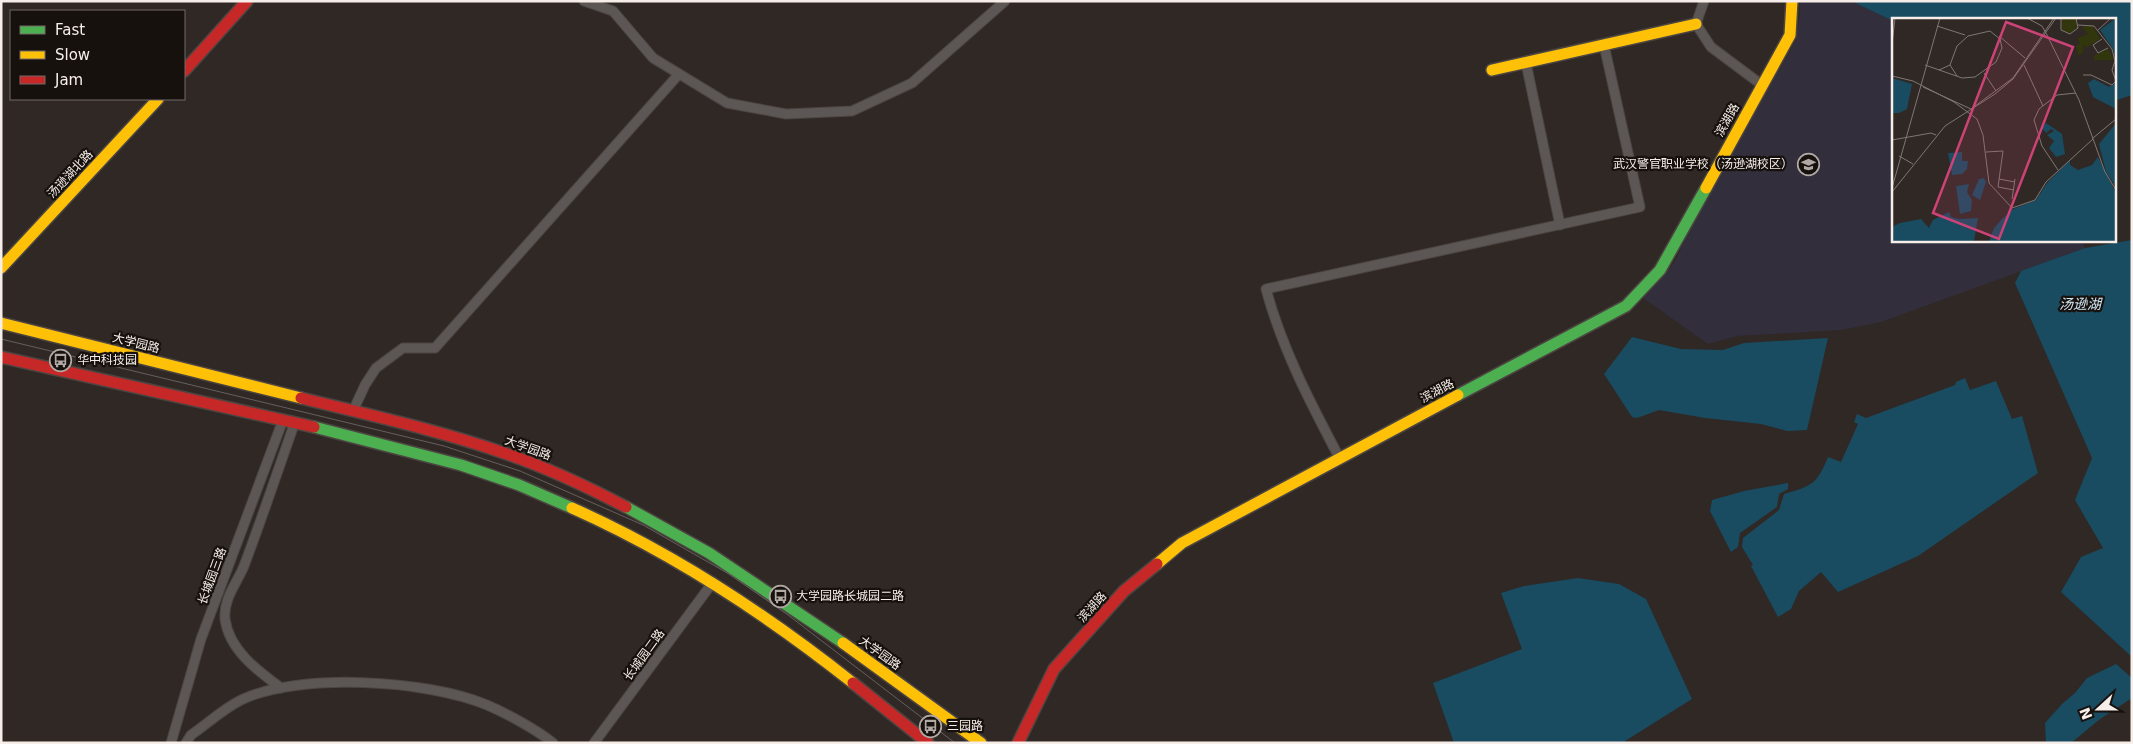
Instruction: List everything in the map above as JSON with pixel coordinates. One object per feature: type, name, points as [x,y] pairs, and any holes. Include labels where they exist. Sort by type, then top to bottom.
[{"type":"main road","points":[[185,70],[247,1]]},
{"type":"main road","name":"滨湖路","points":[[1018,743],[1054,670],[1124,591],[1182,543],[1626,306],[1660,270],[1790,35],[1792,1]]},
{"type":"main road","points":[[1492,70],[1696,24]]},
{"type":"main road","name":"汤逊湖北路","points":[[1,268],[157,100]]},
{"type":"main road","name":"大学园路","points":[[1,323],[466,441],[530,462],[597,492],[665,526],[748,576],[982,743]]},
{"type":"main road","points":[[1,357],[295,422],[461,465],[519,485],[640,540],[713,582],[830,665],[928,743]]},
{"type":"street","points":[[584,1],[613,11],[653,58],[727,103],[786,114],[852,111],[912,83],[1005,1]]},
{"type":"street","points":[[1704,1],[1696,24],[1711,47],[1762,85]]},
{"type":"street","points":[[1340,459],[1305,392],[1274,320],[1266,289],[1640,207],[1604,45]]},
{"type":"street","points":[[1526,63],[1560,225]]},
{"type":"street","points":[[353,412],[365,385],[376,368],[403,348],[435,348],[679,74]]},
{"type":"street","name":"长城园三路","points":[[170,743],[202,639],[283,420]]},
{"type":"street","name":"长城园三路","points":[[281,688],[252,666],[234,642],[226,620],[225,605],[243,568],[295,422]]},
{"type":"street","name":"长城园二路","points":[[594,743],[713,582]]},
{"type":"street","points":[[186,743],[190,735],[240,700],[281,688],[308,684],[369,682],[431,690],[487,705],[553,743]]},
{"type":"shaded area","name":"武汉警官职业学校（汤逊湖校区）","points":[[1800,1],[1851,1],[1892,21],[1892,241],[2082,241],[2085,248],[1881,322],[1841,330],[1737,336],[1708,344],[1643,298],[1674,263],[1696,216],[1795,42],[1800,14]]},
{"type":"water","points":[[1851,1],[2132,1],[2132,95],[2116,100],[2116,18],[1892,18],[1892,21]]},
{"type":"water","name":"汤逊湖","points":[[2132,240],[2132,657],[2061,592],[2081,557],[2103,548],[2075,500],[2092,458],[2015,283],[2021,271],[2085,248]]},
{"type":"water","points":[[1632,337],[1681,349],[1723,350],[1744,343],[1828,338],[1807,430],[1787,431],[1761,424],[1705,418],[1659,410],[1637,418],[1632,417],[1604,374]]},
{"type":"water","points":[[1965,378],[1970,390],[1996,381],[2012,419],[2022,416],[2038,473],[1918,556],[1838,592],[1821,572],[1799,591],[1791,609],[1778,617],[1751,566],[1753,565],[1742,547],[1743,538],[1779,510],[1784,494],[1801,489],[1812,483],[1817,478],[1828,457],[1841,462],[1858,424],[1854,422],[1857,414],[1866,418],[1955,385],[1956,382]]},
{"type":"water","points":[[1788,483],[1788,489],[1779,494],[1777,507],[1740,533],[1738,547],[1731,552],[1710,511],[1712,500],[1744,491]]},
{"type":"water","points":[[1578,578],[1619,584],[1646,599],[1692,699],[1622,743],[1454,743],[1433,683],[1522,649],[1501,593],[1524,586]]},
{"type":"water","points":[[2116,664],[2132,678],[2132,698],[2100,719],[2071,743],[2046,743],[2045,723],[2087,678]]},
{"type":"tram line","points":[[1,339],[444,446],[520,471],[643,525],[729,574],[788,615],[955,743]]},
{"type":"traffic: fast","points":[[1458,395],[1626,306],[1660,270],[1706,188]]},
{"type":"traffic: fast","points":[[314,427],[461,465],[519,485],[572,508]]},
{"type":"traffic: fast","points":[[626,507],[709,553],[843,643]]},
{"type":"traffic: slow","points":[[1706,188],[1790,35],[1792,1]]},
{"type":"traffic: slow","points":[[1492,70],[1696,24]]},
{"type":"traffic: slow","points":[[1,268],[157,100]]},
{"type":"traffic: slow","points":[[1,323],[301,398]]},
{"type":"traffic: slow","points":[[1157,564],[1182,543],[1458,395]]},
{"type":"traffic: slow","points":[[572,508],[646,545],[718,586],[787,633],[853,683]]},
{"type":"traffic: slow","points":[[843,643],[981,743]]},
{"type":"traffic: jam","points":[[185,70],[247,1]]},
{"type":"traffic: jam","points":[[1,357],[314,427]]},
{"type":"traffic: jam","points":[[301,398],[429,430],[504,453],[566,477],[626,507]]},
{"type":"traffic: jam","points":[[1018,743],[1054,669],[1124,591],[1157,564]]},
{"type":"traffic: jam","points":[[853,683],[928,743]]},
{"type":"place","name":"武汉警官职业学校（汤逊湖校区）","points":[[1809,164]]},
{"type":"place","name":"华中科技园","points":[[61,360]]},
{"type":"place","name":"大学园路长城园二路","points":[[780,596]]},
{"type":"place","name":"三园路","points":[[931,726]]}]
